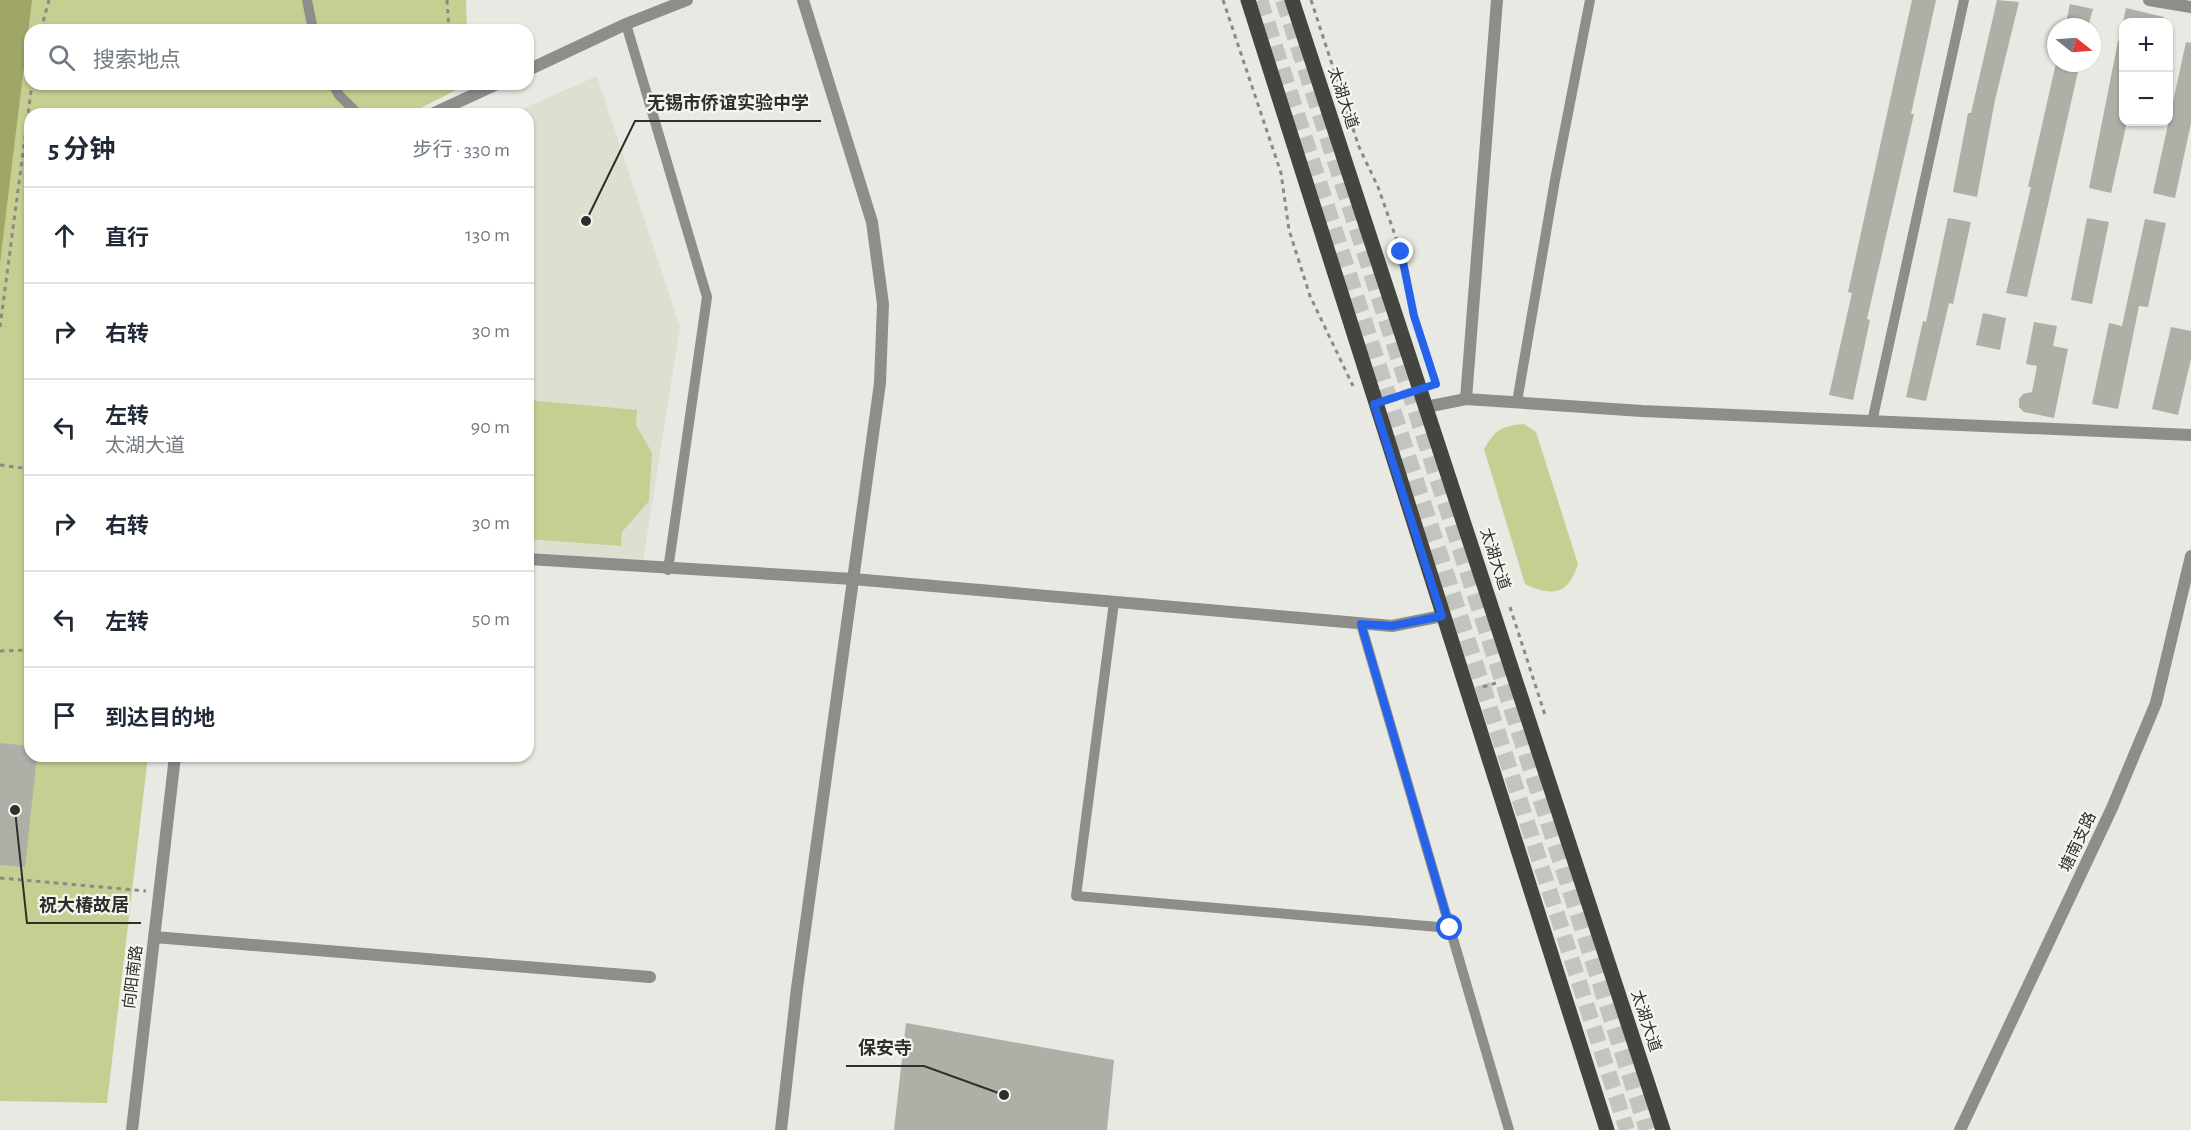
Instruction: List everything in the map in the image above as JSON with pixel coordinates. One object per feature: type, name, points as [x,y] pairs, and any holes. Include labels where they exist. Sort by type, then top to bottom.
[{"type":"main road","points":[[1248,0],[1374,404],[1606,1130]]},
{"type":"main road","name":"太湖大道","points":[[1292,0],[1663,1130]]},
{"type":"street","points":[[534,67],[667,2],[687,0]]},
{"type":"street","points":[[781,1130],[797,988],[880,383],[883,304],[872,222],[803,0]]},
{"type":"street","points":[[1466,399],[1497,0]]},
{"type":"street","points":[[2149,0],[2191,7]]},
{"type":"street","points":[[445,108],[484,90]]},
{"type":"street","points":[[1426,407],[1466,399],[1872,422],[2191,435]]},
{"type":"street","name":"塘南支路","points":[[1960,1130],[2112,808],[2156,703],[2191,556]]},
{"type":"street","points":[[534,559],[668,570],[853,579],[1392,626],[1442,616]]},
{"type":"street","name":"向阳南路","points":[[132,1130],[174,762]]},
{"type":"street","points":[[154,938],[650,978]]},
{"type":"lane","points":[[307,0],[312,24]]},
{"type":"lane","points":[[1517,402],[1555,180],[1590,0]]},
{"type":"lane","points":[[1872,422],[1964,0]]},
{"type":"lane","points":[[626,24],[707,297],[668,570]]},
{"type":"lane","points":[[337,90],[352,108]]},
{"type":"lane","points":[[1114,602],[1076,896],[1450,928]]},
{"type":"lane","points":[[1361,624],[1509,1130]]},
{"type":"path","points":[[43,24],[49,0]]},
{"type":"path","points":[[447,0],[449,24]]},
{"type":"path","points":[[1311,0],[1359,147],[1378,187],[1401,252],[1414,316]]},
{"type":"path","points":[[29,108],[31,90]]},
{"type":"path","points":[[0,327],[24,145]]},
{"type":"path","points":[[1374,404],[1420,389]]},
{"type":"path","points":[[0,465],[24,468]]},
{"type":"path","points":[[1509,604],[1545,716]]},
{"type":"path","points":[[0,651],[24,650]]},
{"type":"path","points":[[1466,692],[1531,671]]},
{"type":"path","points":[[0,878],[159,892]]},
{"type":"shaded area","points":[[0,0],[466,0],[467,24],[24,24],[24,90],[456,90],[421,108],[24,108],[24,762],[147,762],[107,1103],[0,1101]]},
{"type":"shaded area","points":[[0,0],[32,0],[29,24],[24,24],[24,66],[0,263]]},
{"type":"shaded area","points":[[597,76],[680,327],[643,561],[534,552],[534,108],[525,108]]},
{"type":"shaded area","points":[[534,401],[637,410],[636,425],[652,453],[649,501],[622,532],[621,546],[534,539]]},
{"type":"shaded area","points":[[1524,424],[1536,432],[1578,564],[1569,582],[1564,587],[1551,592],[1525,584],[1484,449],[1500,430]]},
{"type":"building","points":[[1912,0],[1936,0],[1911,114],[1914,114],[1867,319],[1870,320],[1853,400],[1829,395],[1852,293],[1848,292]]},
{"type":"building","points":[[1997,0],[2019,2],[1995,100],[1977,197],[1953,192],[1968,113],[1971,113]]},
{"type":"building","points":[[2070,4],[2093,9],[2090,18],[2067,18]]},
{"type":"building","points":[[2126,8],[2164,17],[2164,18],[2124,18]]},
{"type":"building","points":[[2119,41],[2119,126],[2126,126],[2111,193],[2089,188]]},
{"type":"building","points":[[2186,42],[2191,43],[2191,123],[2175,198],[2153,193],[2168,126],[2173,126],[2173,101]]},
{"type":"building","points":[[2054,72],[2078,72],[2027,297],[2006,293],[2031,187],[2028,187]]},
{"type":"building","points":[[1948,218],[1971,222],[1953,304],[1949,303],[1926,401],[1906,397],[1923,321],[1926,322]]},
{"type":"building","points":[[2087,218],[2109,222],[2092,304],[2071,300]]},
{"type":"building","points":[[2145,219],[2166,223],[2148,307],[2139,306],[2118,409],[2092,404],[2109,323],[2122,326]]},
{"type":"building","points":[[1983,313],[2006,318],[2000,350],[1976,345]]},
{"type":"building","points":[[2034,322],[2057,326],[2053,346],[2068,349],[2054,418],[2024,412],[2019,407],[2019,399],[2023,394],[2032,392],[2037,366],[2026,364]]},
{"type":"building","points":[[2171,327],[2191,331],[2191,359],[2178,415],[2152,409]]},
{"type":"building","points":[[0,743],[24,745],[24,762],[36,762],[25,867],[0,865]]},
{"type":"building","points":[[906,1023],[1114,1060],[1107,1130],[894,1130]]},
{"type":"tunnel","points":[[1260,0],[1627,1130]]},
{"type":"tunnel","points":[[1283,0],[1647,1130]]},
{"type":"place","name":"无锡市侨谊实验中学","points":[[586,221]]},
{"type":"place","name":"祝大椿故居","points":[[15,810]]},
{"type":"place","name":"保安寺","points":[[1004,1095]]},
{"type":"route","points":[[1401,252],[1414,316],[1436,384],[1374,404],[1442,616],[1433,620],[1392,626],[1361,624],[1450,928]]}]
